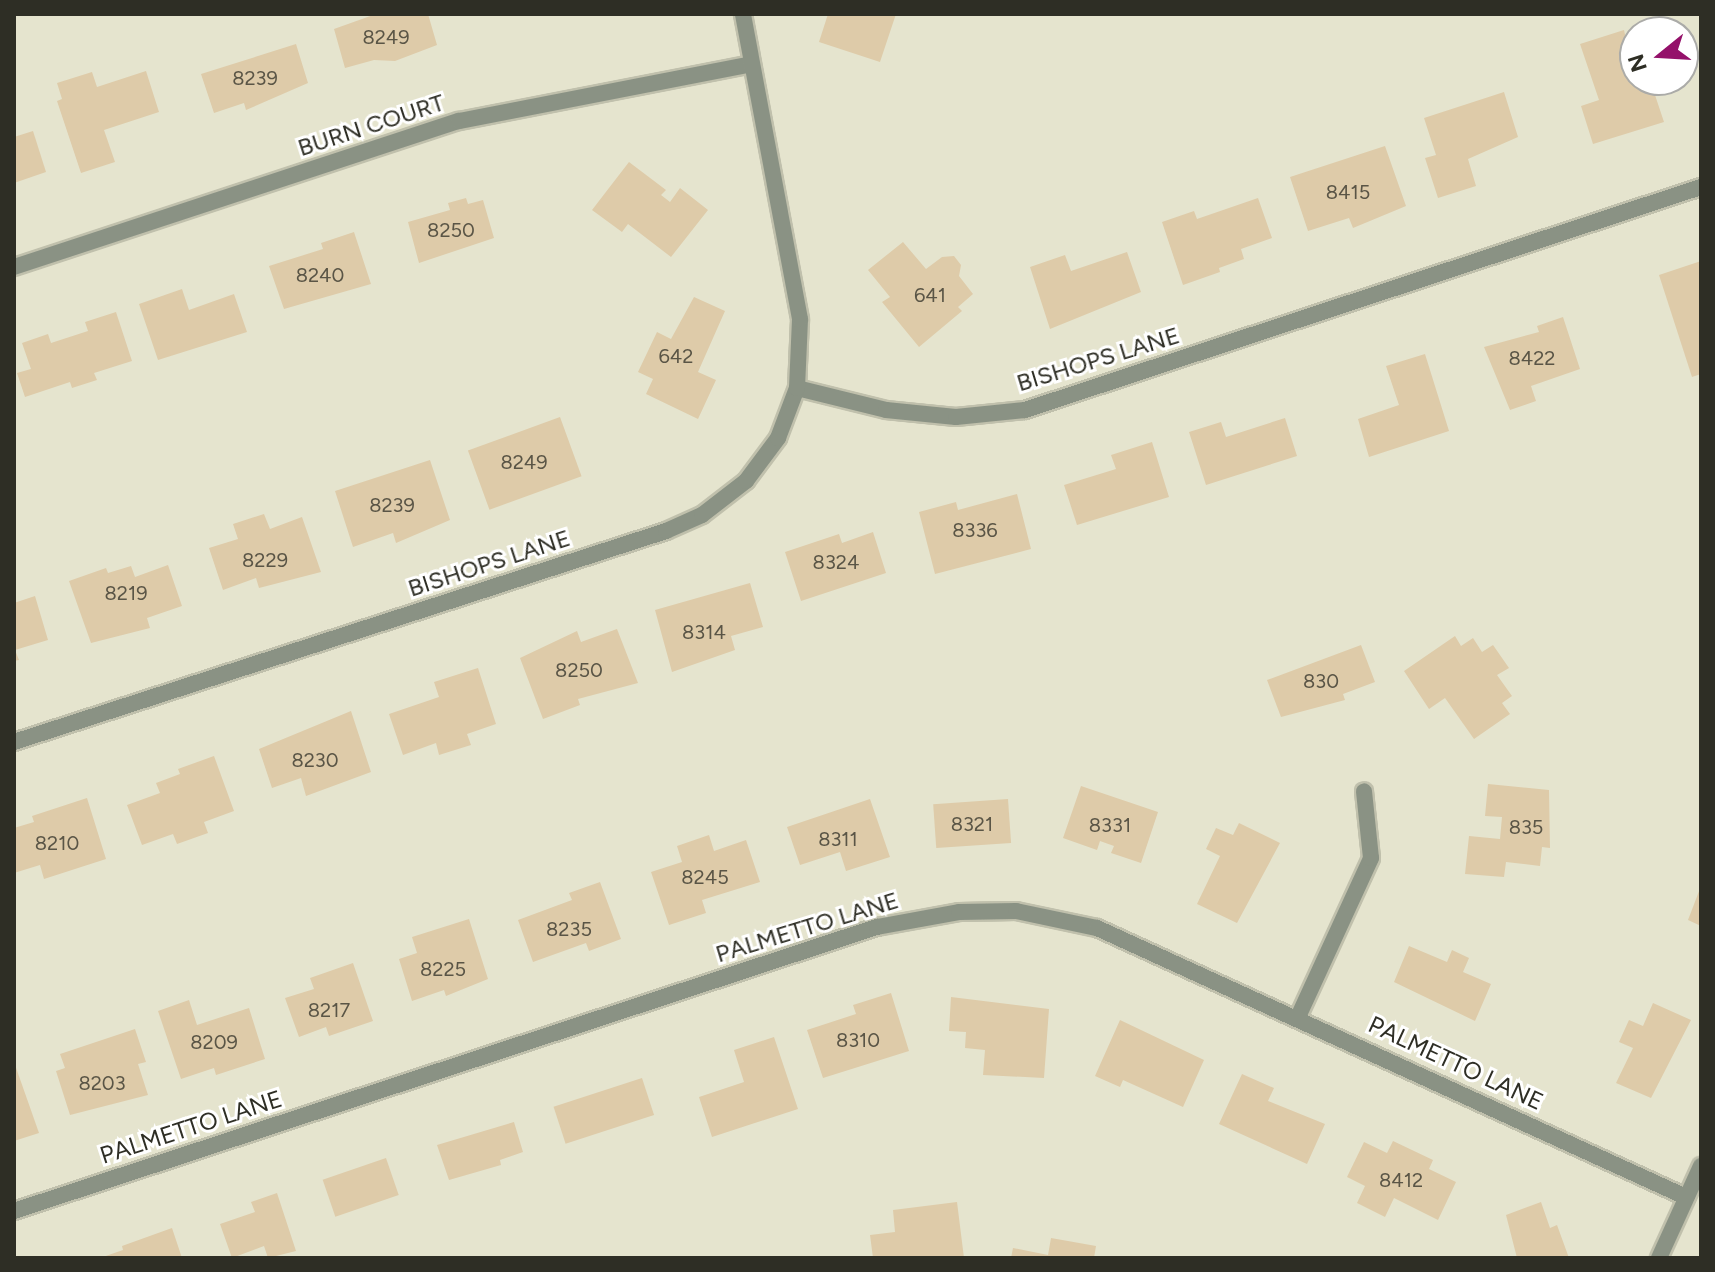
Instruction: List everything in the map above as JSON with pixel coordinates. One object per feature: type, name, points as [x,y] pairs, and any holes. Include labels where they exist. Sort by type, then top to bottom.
[{"type":"street","points":[[743,14],[800,319],[797,388]]},
{"type":"street","name":"BURN COURT","points":[[14,267],[459,121],[752,64]]},
{"type":"street","name":"BISHOPS LANE","points":[[14,742],[702,515],[746,481],[778,438],[797,388],[886,410],[956,417],[1025,410],[1701,187]]},
{"type":"street","points":[[1298,1017],[1371,858],[1364,791]]},
{"type":"street","name":"PALMETTO LANE","points":[[14,1211],[877,927],[959,912],[1016,911],[1097,928],[1298,1017],[1686,1197]]},
{"type":"street","points":[[1659,1258],[1701,1166]]},
{"type":"building","points":[[376,14],[428,14],[437,45],[395,61],[374,60],[345,68],[334,29]]},
{"type":"building","points":[[828,14],[896,14],[880,62],[819,42]]},
{"type":"building","points":[[1619,32],[1619,96],[1655,96],[1664,122],[1593,144],[1581,106],[1599,100],[1580,44]]},
{"type":"building","points":[[296,44],[308,83],[246,110],[244,103],[214,113],[201,74]]},
{"type":"building","points":[[146,71],[159,112],[104,130],[115,162],[81,173],[57,101],[62,99],[57,83],[92,72],[97,87]]},
{"type":"building","points":[[1504,92],[1518,137],[1468,159],[1476,186],[1438,198],[1425,158],[1436,155],[1424,118]]},
{"type":"building","points":[[33,131],[46,172],[14,183],[14,137]]},
{"type":"building","points":[[1385,146],[1406,206],[1353,228],[1349,218],[1308,231],[1290,177]]},
{"type":"building","points":[[629,162],[666,190],[661,195],[670,202],[680,188],[708,210],[671,257],[628,224],[622,232],[592,210]]},
{"type":"building","points":[[466,198],[468,204],[483,200],[494,238],[419,263],[408,222],[450,210],[448,203]]},
{"type":"building","points":[[1258,198],[1272,238],[1241,249],[1244,259],[1219,268],[1220,272],[1183,285],[1162,222],[1194,211],[1197,219]]},
{"type":"building","points":[[354,232],[371,284],[284,309],[269,266],[323,249],[321,243]]},
{"type":"building","points":[[903,242],[926,269],[942,257],[954,256],[961,265],[959,276],[973,294],[958,307],[962,311],[919,347],[882,302],[890,297],[868,270]]},
{"type":"building","points":[[1127,252],[1141,292],[1050,329],[1030,267],[1065,255],[1071,271]]},
{"type":"building","points":[[1701,261],[1701,374],[1692,377],[1659,275]]},
{"type":"building","points":[[182,289],[189,310],[234,294],[247,332],[158,360],[139,304]]},
{"type":"building","points":[[694,297],[725,311],[698,372],[716,380],[698,419],[646,394],[653,379],[638,372],[657,332],[671,339]]},
{"type":"building","points":[[116,312],[132,361],[94,373],[97,380],[72,388],[70,382],[25,397],[17,373],[31,369],[22,343],[48,334],[51,343],[88,331],[85,322]]},
{"type":"building","points":[[1563,317],[1580,369],[1531,386],[1536,401],[1510,410],[1484,347],[1539,332],[1537,326]]},
{"type":"building","points":[[1425,354],[1449,431],[1369,457],[1358,419],[1399,405],[1386,366]]},
{"type":"building","points":[[560,417],[582,476],[489,510],[468,451]]},
{"type":"building","points":[[1285,418],[1297,456],[1206,485],[1189,432],[1221,422],[1226,437]]},
{"type":"building","points":[[1152,442],[1169,497],[1077,525],[1064,485],[1116,469],[1111,455]]},
{"type":"building","points":[[430,460],[450,520],[396,543],[393,533],[353,547],[335,491]]},
{"type":"building","points":[[1017,494],[1031,549],[935,574],[919,512],[956,502],[958,510]]},
{"type":"building","points":[[264,514],[270,529],[302,517],[321,572],[259,588],[256,578],[223,590],[209,548],[238,539],[233,524]]},
{"type":"building","points":[[873,532],[886,573],[801,601],[785,552],[839,534],[842,543]]},
{"type":"building","points":[[168,565],[182,606],[147,618],[150,628],[91,643],[69,581],[106,568],[108,573],[131,566],[135,577]]},
{"type":"building","points":[[750,583],[763,627],[731,636],[735,650],[672,672],[655,610]]},
{"type":"building","points":[[35,596],[48,640],[15,650],[19,660],[14,661],[14,603]]},
{"type":"building","points":[[617,629],[638,683],[578,699],[580,705],[543,719],[520,658],[577,631],[581,642]]},
{"type":"building","points":[[1455,636],[1461,646],[1473,638],[1482,652],[1493,645],[1509,668],[1497,675],[1512,696],[1502,703],[1510,714],[1474,739],[1445,698],[1429,709],[1404,671]]},
{"type":"building","points":[[1361,645],[1375,682],[1343,694],[1345,700],[1281,717],[1267,680]]},
{"type":"building","points":[[478,668],[496,724],[467,734],[471,745],[439,755],[436,743],[403,755],[389,714],[439,697],[434,682]]},
{"type":"building","points":[[351,711],[371,772],[306,796],[301,778],[272,788],[259,749]]},
{"type":"building","points":[[214,756],[234,811],[204,822],[208,833],[177,844],[173,834],[142,845],[127,805],[160,793],[156,783],[180,774],[178,769]]},
{"type":"building","points":[[1488,784],[1549,790],[1550,848],[1542,847],[1540,866],[1506,862],[1504,877],[1465,874],[1469,836],[1500,839],[1502,817],[1485,816]]},
{"type":"building","points":[[1081,786],[1158,812],[1141,863],[1111,853],[1114,846],[1100,841],[1097,850],[1063,838]]},
{"type":"building","points":[[87,798],[106,859],[44,879],[40,865],[14,873],[14,828],[34,822],[32,816]]},
{"type":"building","points":[[870,799],[890,857],[846,871],[840,852],[800,865],[787,827]]},
{"type":"building","points":[[1008,799],[1011,843],[936,848],[933,804]]},
{"type":"building","points":[[1239,823],[1280,843],[1237,923],[1197,904],[1220,856],[1206,849],[1216,828],[1233,835]]},
{"type":"building","points":[[709,835],[714,851],[746,840],[760,882],[702,900],[706,913],[669,925],[651,872],[682,862],[677,846]]},
{"type":"building","points":[[600,882],[621,939],[589,951],[586,943],[533,962],[518,920],[572,900],[569,893]]},
{"type":"building","points":[[1701,886],[1701,926],[1688,920]]},
{"type":"building","points":[[469,919],[488,979],[446,996],[444,990],[412,1001],[399,959],[417,953],[412,937]]},
{"type":"building","points":[[1409,946],[1447,962],[1452,950],[1469,958],[1463,972],[1491,984],[1475,1021],[1394,982]]},
{"type":"building","points":[[353,963],[373,1021],[329,1036],[326,1027],[299,1037],[285,998],[314,989],[310,978]]},
{"type":"building","points":[[891,993],[909,1051],[823,1078],[807,1030],[856,1014],[853,1005]]},
{"type":"building","points":[[951,997],[1049,1009],[1044,1078],[983,1075],[985,1050],[965,1048],[966,1032],[949,1031]]},
{"type":"building","points":[[189,1000],[197,1025],[249,1008],[265,1059],[216,1075],[214,1068],[181,1079],[158,1011]]},
{"type":"building","points":[[1653,1003],[1691,1020],[1651,1098],[1616,1083],[1633,1048],[1619,1042],[1629,1020],[1643,1026]]},
{"type":"building","points":[[1120,1020],[1204,1060],[1183,1107],[1123,1080],[1120,1087],[1095,1076]]},
{"type":"building","points":[[135,1029],[146,1062],[138,1064],[148,1095],[70,1115],[56,1071],[65,1068],[60,1054]]},
{"type":"building","points":[[774,1037],[798,1109],[712,1137],[699,1097],[744,1082],[734,1050]]},
{"type":"building","points":[[14,1062],[39,1133],[14,1141]]},
{"type":"building","points":[[1242,1074],[1274,1088],[1268,1101],[1325,1124],[1307,1164],[1219,1124]]},
{"type":"building","points":[[642,1078],[654,1115],[566,1144],[554,1107]]},
{"type":"building","points":[[514,1122],[523,1152],[500,1160],[501,1165],[449,1180],[437,1145]]},
{"type":"building","points":[[1393,1141],[1433,1160],[1429,1169],[1456,1182],[1438,1220],[1394,1198],[1385,1217],[1357,1203],[1365,1186],[1347,1177],[1364,1142],[1387,1153]]},
{"type":"building","points":[[386,1158],[399,1195],[335,1217],[323,1180]]},
{"type":"building","points":[[277,1193],[296,1251],[268,1258],[264,1246],[232,1258],[220,1224],[255,1212],[251,1202]]},
{"type":"building","points":[[957,1202],[964,1258],[873,1258],[870,1235],[895,1232],[893,1210]]},
{"type":"building","points":[[1541,1202],[1550,1228],[1557,1225],[1569,1258],[1517,1258],[1506,1215]]},
{"type":"building","points":[[172,1228],[182,1258],[100,1258],[123,1250],[122,1246]]},
{"type":"building","points":[[1051,1238],[1096,1246],[1094,1258],[1011,1258],[1013,1248],[1048,1255]]}]
